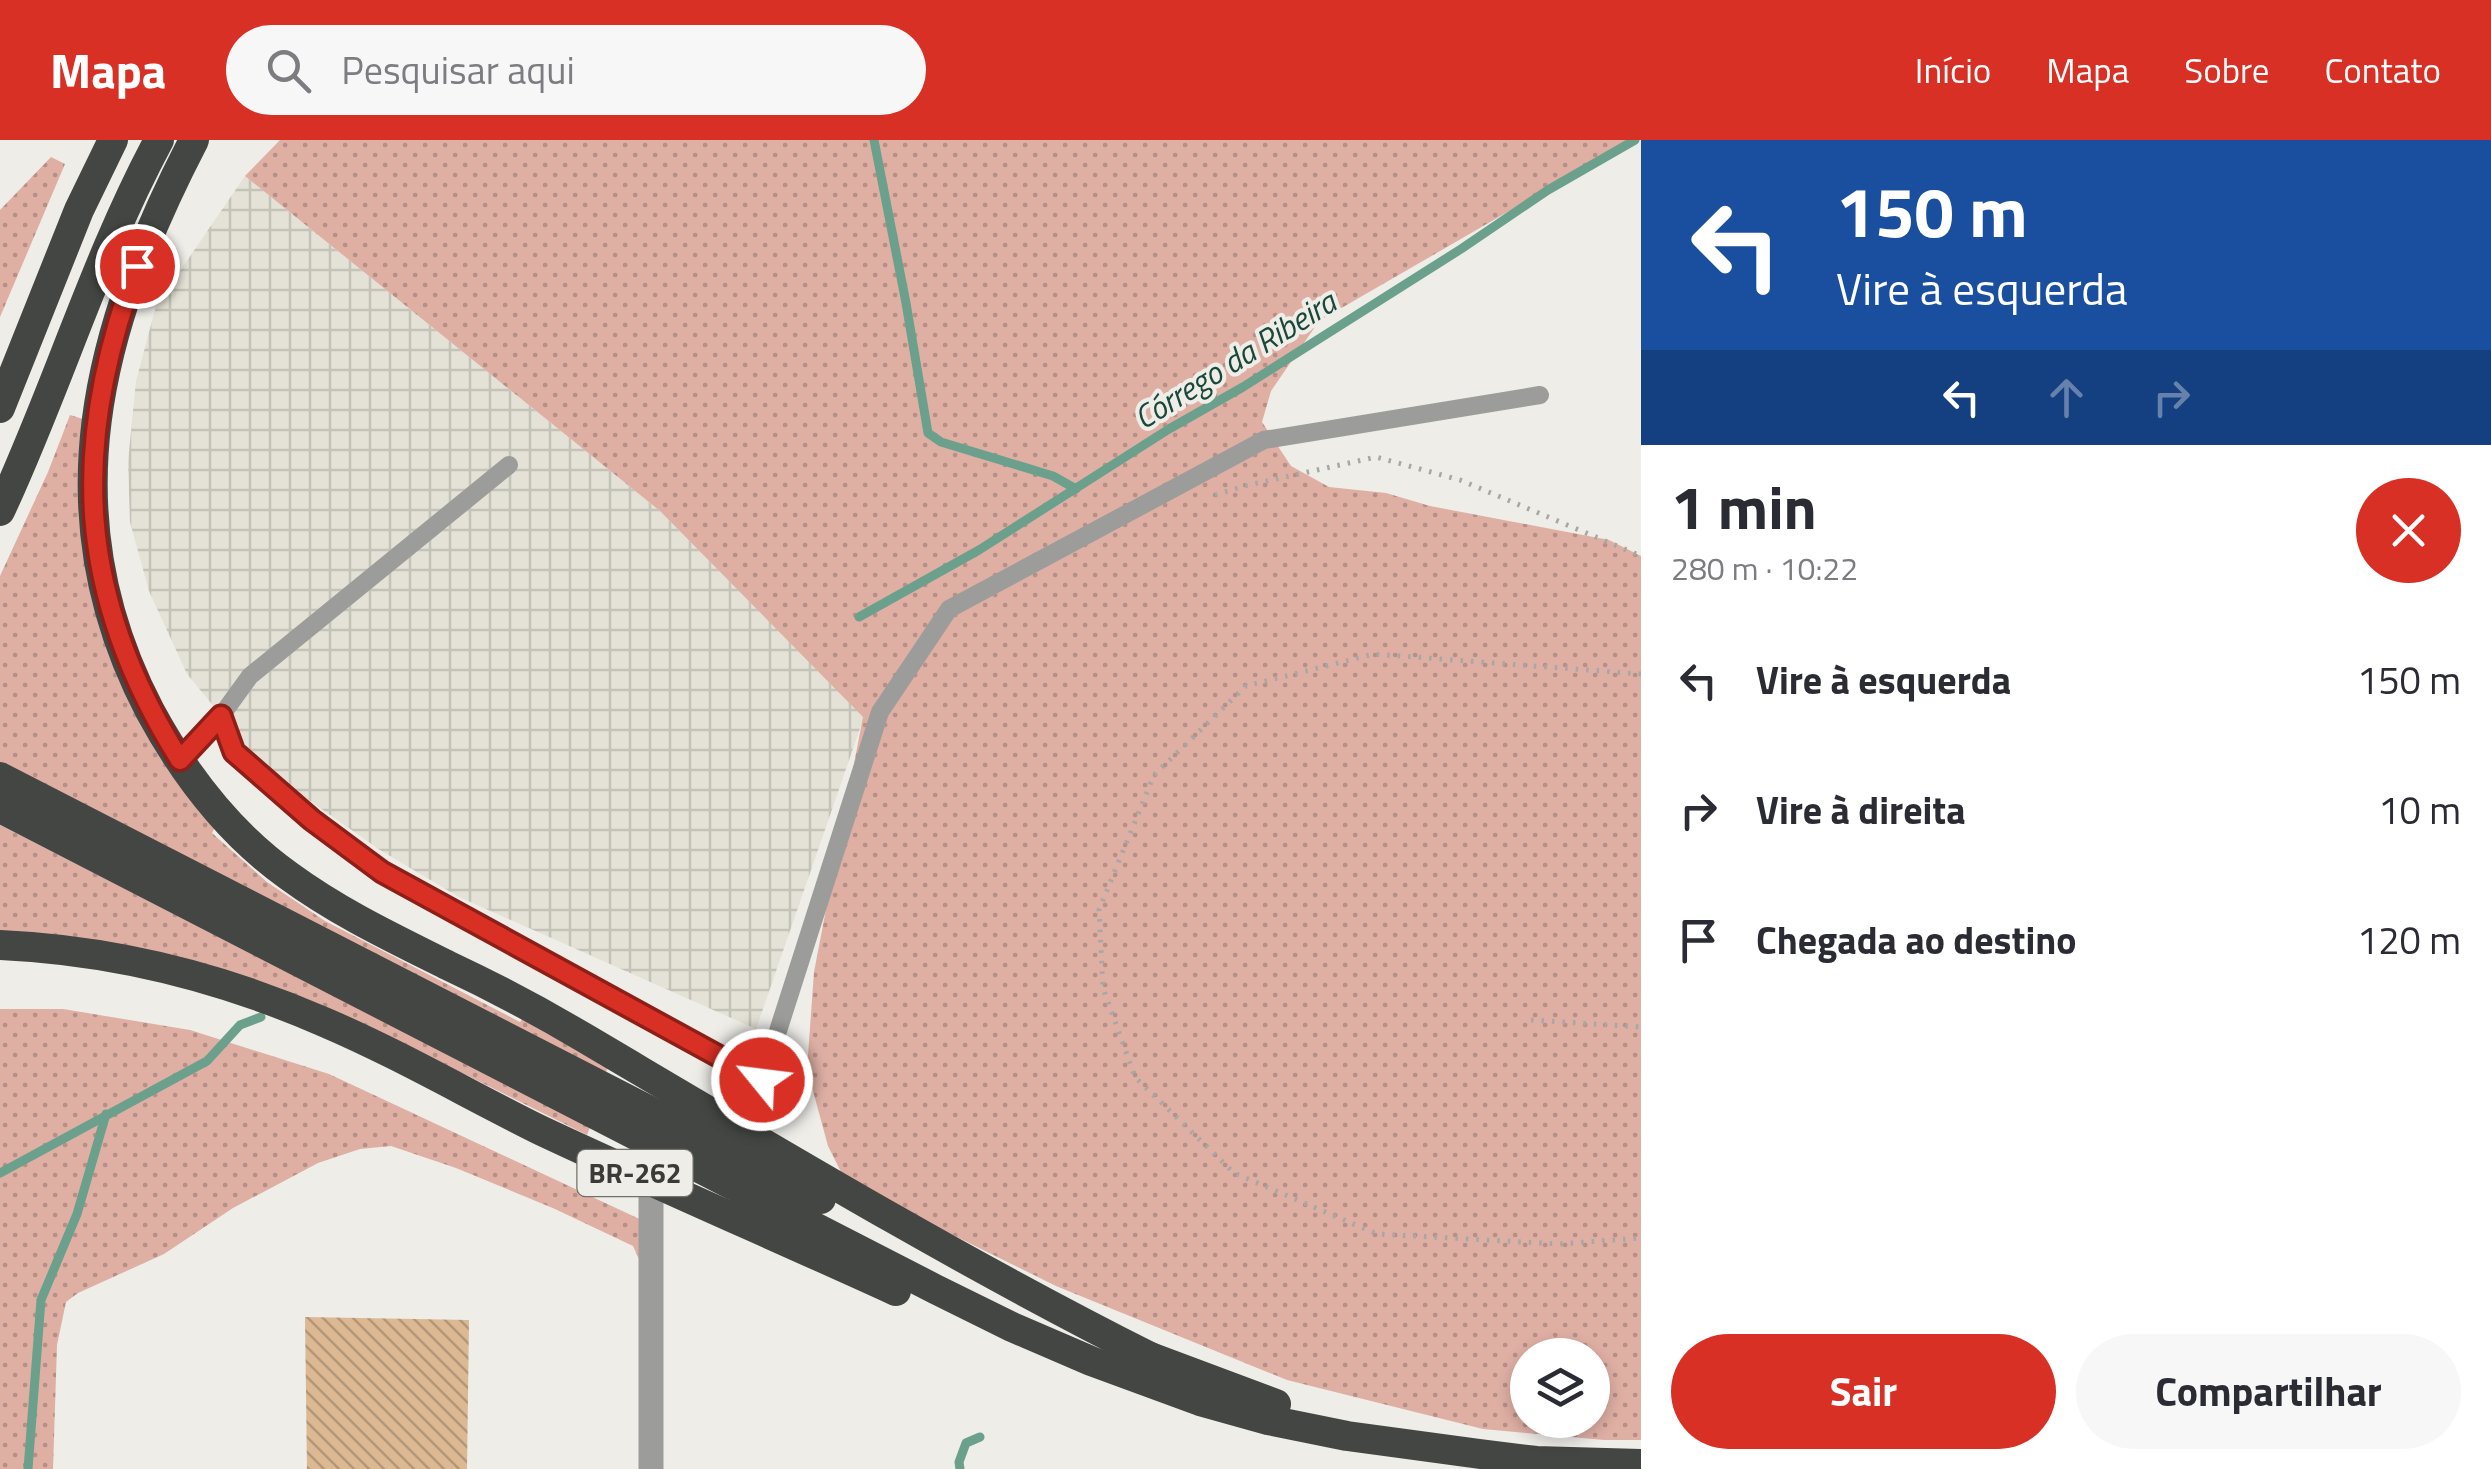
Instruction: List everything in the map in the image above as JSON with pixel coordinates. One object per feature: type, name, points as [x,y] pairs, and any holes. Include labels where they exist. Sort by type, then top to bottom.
[{"type":"highway","points":[[0,408],[79,210],[113,140]]},
{"type":"highway","points":[[0,510],[116,227],[160,140]]},
{"type":"highway","name":"BR-262","points":[[194,140],[147,238],[112,338],[92,469],[96,549],[114,625],[143,696],[201,790],[250,843],[323,900],[517,999],[922,1236],[1152,1358]]},
{"type":"highway","name":"BR-262","points":[[0,777],[1032,1306],[1152,1358],[1302,1412],[1403,1443]]},
{"type":"highway","name":"BR-262","points":[[0,808],[1012,1327],[1164,1388],[1268,1420]]},
{"type":"highway","name":"BR-262","points":[[0,945],[74,951],[148,964],[263,997],[340,1029],[540,1129],[1038,1353],[1150,1392],[1348,1436],[1536,1461],[1641,1464]]},
{"type":"street","points":[[651,1469],[652,1180]]},
{"type":"lane","points":[[221,716],[234,752],[312,820],[382,872],[762,1080],[880,712],[950,608],[1264,440],[1540,395]]},
{"type":"lane","points":[[180,760],[221,716],[250,676],[509,465]]},
{"type":"path","points":[[1208,497],[1376,457],[1460,480],[1641,556]]},
{"type":"path","points":[[1641,674],[1374,654],[1246,686],[1154,775],[1099,910],[1103,988],[1135,1077],[1234,1174],[1377,1234],[1559,1244],[1641,1238]]},
{"type":"path","points":[[1531,1020],[1641,1027]]},
{"type":"shaded area","points":[[280,140],[1637,140],[1319,321],[1271,391],[1262,422],[1291,466],[1329,487],[1386,493],[1430,506],[1609,540],[1641,556],[1641,1440],[1582,1438],[1610,1438],[1610,1338],[1510,1338],[1510,1431],[1483,1429],[1287,1380],[1056,1286],[846,1182],[828,1146],[807,1069],[814,972],[863,717],[660,511],[245,176]]},
{"type":"shaded area","points":[[51,157],[65,164],[0,317],[0,210]]},
{"type":"shaded area","points":[[245,176],[660,511],[864,717],[756,1029],[459,897],[380,850],[266,770],[187,674],[149,591],[130,522],[128,462],[136,381],[156,306]]},
{"type":"shaded area","points":[[70,415],[83,419],[84,548],[216,825],[212,833],[267,882],[325,921],[520,1022],[523,1018],[609,1066],[605,1074],[0,763],[0,576]]},
{"type":"shaded area","points":[[0,825],[591,1125],[587,1135],[375,1030],[0,934]]},
{"type":"shaded area","points":[[0,1009],[63,1009],[190,1030],[329,1074],[663,1230],[649,1281],[633,1246],[555,1209],[391,1146],[360,1149],[318,1163],[233,1208],[164,1254],[66,1302],[57,1345],[53,1469],[0,1469]]},
{"type":"building","points":[[305,1317],[469,1320],[467,1469],[307,1469]]},
{"type":"waterway","points":[[874,140],[928,433],[941,442],[1053,476],[1076,489]]},
{"type":"waterway","name":"Córrego da Ribeira","points":[[859,617],[979,550],[1169,429],[1243,387],[1548,190],[1635,140]]},
{"type":"waterway","name":"Córrego da Ribeira","points":[[0,1173],[207,1061],[240,1025],[261,1017]]},
{"type":"waterway","points":[[28,1469],[41,1300],[77,1214],[106,1114]]},
{"type":"waterway","points":[[960,1469],[966,1443],[980,1437]]},
{"type":"route","points":[[137,266],[112,338],[102,384],[95,430],[92,509],[96,549],[114,625],[143,696],[180,760],[221,716],[234,752],[312,820],[382,872],[762,1080]]}]
